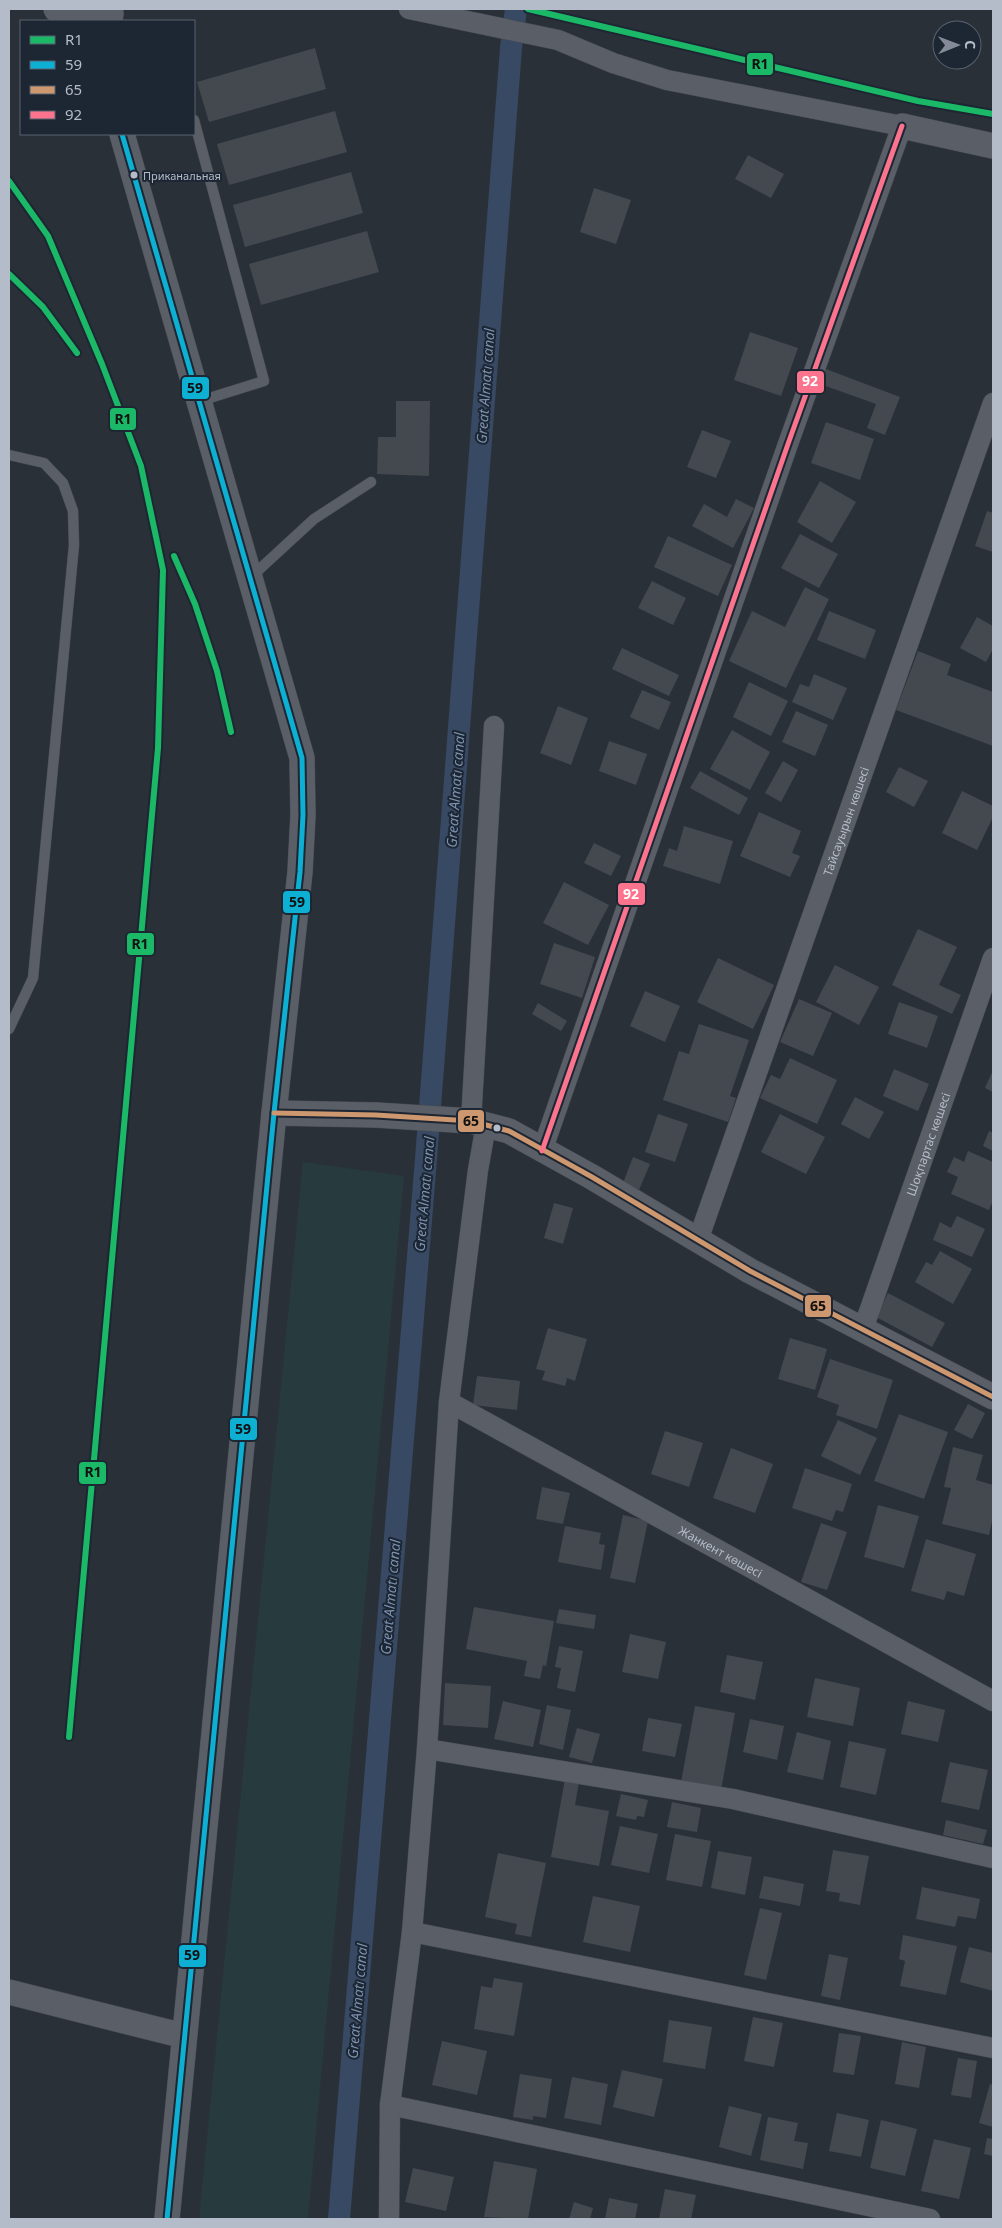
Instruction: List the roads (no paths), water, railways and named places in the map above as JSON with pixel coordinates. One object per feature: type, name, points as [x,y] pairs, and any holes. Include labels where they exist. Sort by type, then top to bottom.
[{"type":"street","points":[[56,9],[112,13]]},
{"type":"street","points":[[409,9],[489,24],[558,40],[613,62],[668,80],[993,146]]},
{"type":"street","points":[[542,1151],[736,592],[902,126]]},
{"type":"street","points":[[122,135],[200,401],[248,579],[283,689],[302,758],[303,815],[300,872],[274,1113],[166,2219]]},
{"type":"street","name":"Тайсауырын көшесі","points":[[698,1240],[993,403]]},
{"type":"street","points":[[390,2219],[390,2105],[412,1932],[427,1749],[449,1402],[478,1170],[494,726]]},
{"type":"street","name":"Шоқпартас көшесі","points":[[863,1329],[993,958]]},
{"type":"street","points":[[274,1113],[376,1115],[479,1123],[509,1131],[592,1177],[788,1292],[993,1397]]},
{"type":"street","name":"Жанкент көшесі","points":[[449,1402],[993,1701]]},
{"type":"street","points":[[427,1749],[733,1799],[993,1858]]},
{"type":"street","points":[[412,1932],[993,2048]]},
{"type":"street","points":[[9,1992],[184,2036]]},
{"type":"street","points":[[390,2105],[930,2219]]},
{"type":"lane","points":[[195,124],[264,381],[200,401]]},
{"type":"lane","points":[[9,455],[44,463],[63,483],[73,511],[74,545],[33,978],[9,1028]]},
{"type":"lane","points":[[248,579],[314,519],[371,482]]},
{"type":"waterway","name":"Great Almatı canal","points":[[339,2219],[426,1159],[511,48],[516,9]]},
{"type":"place","name":"Приканальная","points":[[134,175]]}]
